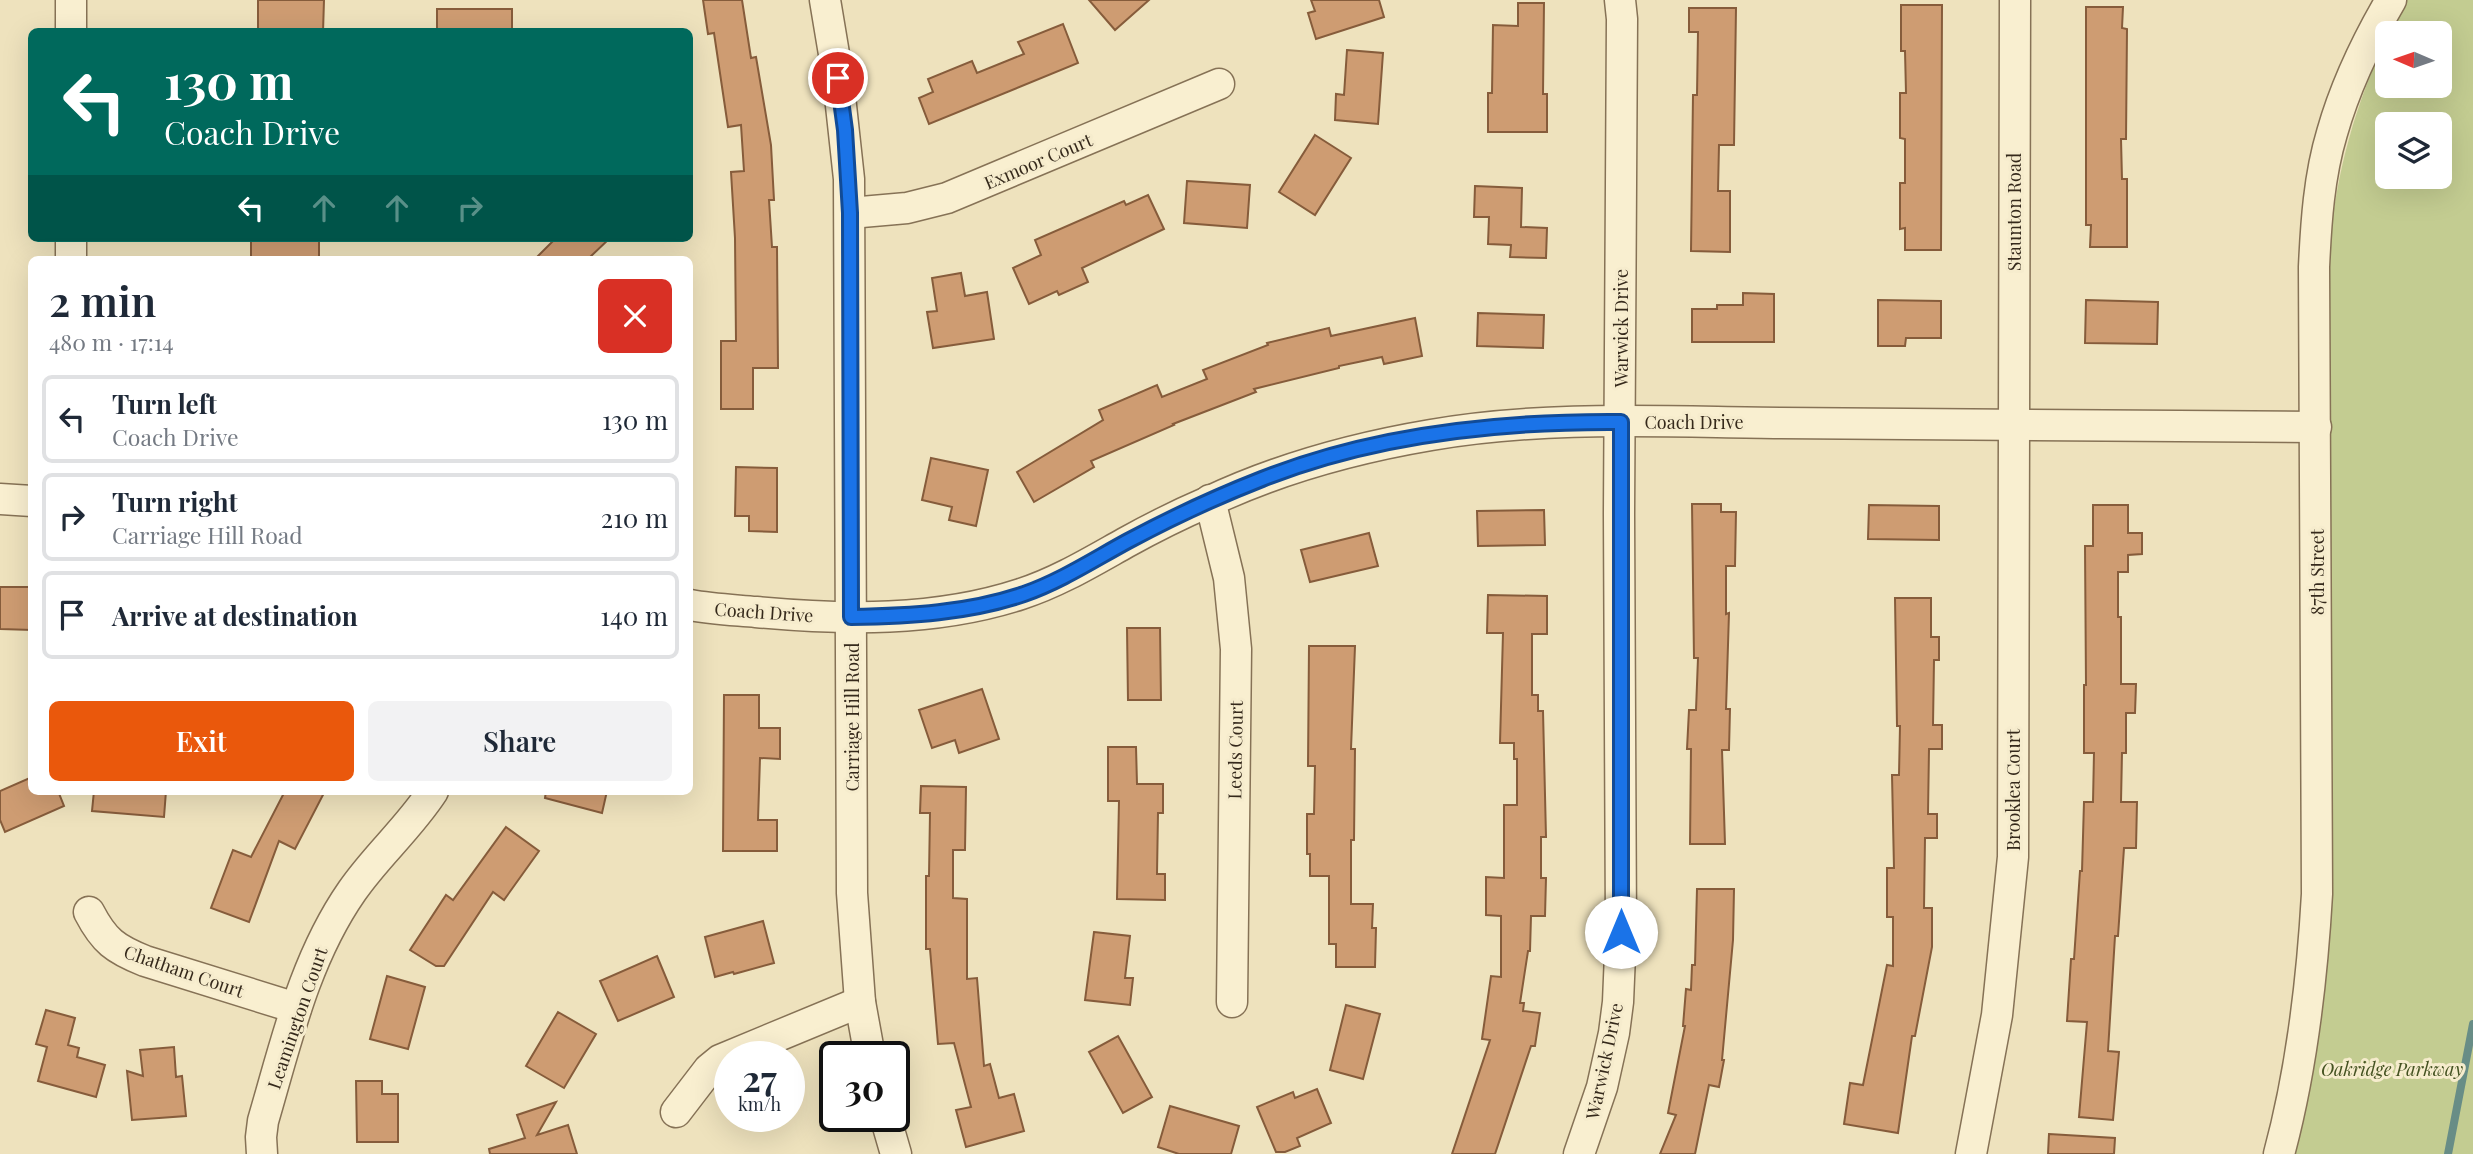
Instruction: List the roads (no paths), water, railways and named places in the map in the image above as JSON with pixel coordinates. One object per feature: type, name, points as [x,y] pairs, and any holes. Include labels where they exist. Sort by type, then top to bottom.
[{"type":"street","points":[[71,0],[71,28]]},
{"type":"street","name":"Carriage Hill Road","points":[[825,0],[845,130],[850,213],[852,893],[860,1002],[867,1041]]},
{"type":"street","name":"Warwick Drive","points":[[1579,1154],[1602,1087],[1618,1002],[1621,932],[1620,0]]},
{"type":"street","name":"Staunton Road","points":[[2013,423],[2015,0]]},
{"type":"street","name":"87th Street","points":[[2279,1154],[2291,1110],[2304,1037],[2313,966],[2317,894],[2314,267],[2322,186],[2331,134],[2375,26],[2391,0]]},
{"type":"street","name":"Exmoor Court","points":[[850,213],[907,208],[947,198],[1219,84]]},
{"type":"street","name":"Coach Drive","points":[[693,605],[792,615],[851,617],[918,615],[981,606],[1023,594],[1079,569],[1129,540],[1210,500],[1309,463],[1431,435],[1511,424],[2013,423],[2316,427]]},
{"type":"street","name":"Brooklea Court","points":[[1971,1154],[1997,1015],[2013,857],[2013,423]]},
{"type":"street","points":[[0,499],[28,501]]},
{"type":"street","name":"Leeds Court","points":[[1210,500],[1229,578],[1236,649],[1232,1002]]},
{"type":"street","name":"Leamington Court","points":[[262,1154],[263,1121],[296,1008],[329,926],[352,891],[411,823],[430,795]]},
{"type":"street","name":"Chatham Court","points":[[89,912],[105,939],[122,952],[296,1008]]},
{"type":"street","points":[[676,1112],[709,1069],[720,1060],[860,1002]]},
{"type":"street","points":[[890,1132],[896,1154]]},
{"type":"waterway","points":[[2448,1154],[2473,1024]]},
{"type":"park label","name":"Oakridge Parkway","points":[[2392,1069]]}]
